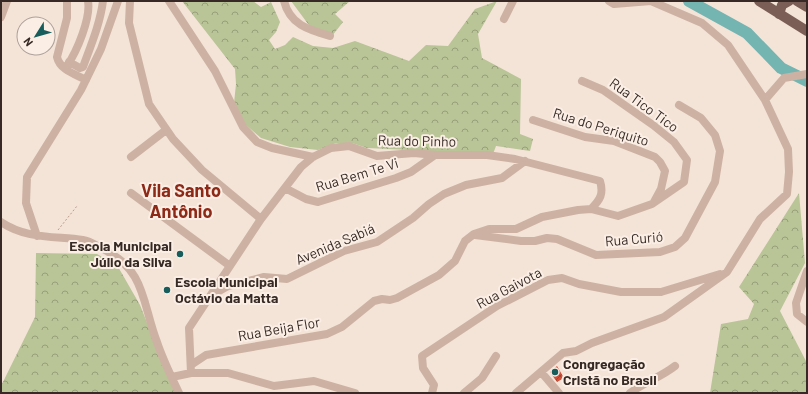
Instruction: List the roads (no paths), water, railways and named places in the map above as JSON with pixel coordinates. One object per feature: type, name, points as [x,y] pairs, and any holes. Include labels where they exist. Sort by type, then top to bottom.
[{"type":"main road","points":[[759,1],[807,32]]},
{"type":"main road","points":[[779,14],[782,5],[789,1]]},
{"type":"main road","points":[[797,1],[807,7]]},
{"type":"street","points":[[1,17],[7,1]]},
{"type":"street","points":[[67,1],[67,18],[57,57],[58,63],[80,68],[83,67],[98,28],[102,1]]},
{"type":"street","points":[[67,65],[88,14],[88,1]]},
{"type":"street","points":[[37,236],[26,203],[27,177],[86,80],[101,49],[118,1]]},
{"type":"street","points":[[130,1],[128,23],[149,104],[172,139],[202,170],[261,220]]},
{"type":"street","points":[[169,1],[215,71],[243,127],[257,142],[272,148],[313,157]]},
{"type":"street","points":[[284,1],[292,19],[302,27],[330,36]]},
{"type":"street","points":[[504,19],[513,1]]},
{"type":"street","points":[[516,393],[563,353],[576,351],[592,343],[664,318],[727,272],[760,219],[787,194],[790,172],[788,149],[765,100],[728,45],[702,23],[651,1],[614,4],[609,1]]},
{"type":"street","points":[[67,65],[86,80]]},
{"type":"street","points":[[765,100],[784,78],[806,74]]},
{"type":"street","name":"Rua Tico Tico","points":[[582,81],[603,90],[674,142],[687,160],[684,182],[652,204]]},
{"type":"street","name":"Rua Curió","points":[[474,234],[521,241],[535,241],[547,238],[558,239],[584,252],[596,255],[660,252],[675,247],[686,238],[715,182],[720,151],[715,135],[701,118],[680,105]]},
{"type":"street","name":"Rua do Periquito","points":[[533,120],[585,137],[614,141],[655,157],[665,171],[661,189],[652,204]]},
{"type":"street","points":[[131,157],[166,130]]},
{"type":"street","name":"Rua do Pinho","points":[[191,369],[189,328],[261,220],[301,167],[313,157],[331,148],[349,146],[377,156],[414,153],[435,155],[487,155],[525,162],[600,181],[603,189],[600,200],[591,209]]},
{"type":"street","name":"Rua Bem Te Vi","points":[[285,188],[306,199],[318,202],[412,172],[435,155]]},
{"type":"street","name":"Avenida Sabiá","points":[[209,297],[228,286],[264,277],[287,279],[344,251],[377,242],[413,218],[429,204],[444,194],[466,186],[502,178],[525,162]]},
{"type":"street","points":[[131,193],[230,266]]},
{"type":"street","points":[[474,234],[489,229],[516,229],[542,217],[591,209],[618,216],[652,204]]},
{"type":"street","points":[[1,222],[8,227],[30,236],[86,240],[117,256],[130,268],[140,286],[157,342],[179,393]]},
{"type":"street","name":"Rua Beija Flor","points":[[191,369],[206,355],[327,334],[342,327],[374,301],[397,298],[439,275],[455,261],[465,241],[474,234]]},
{"type":"street","name":"Rua Gaivota","points":[[435,390],[423,368],[422,356],[497,306],[548,280],[562,278],[579,284],[621,292],[661,292],[727,272]]},
{"type":"street","points":[[806,275],[796,303],[797,314],[807,322]]},
{"type":"street","points":[[464,393],[482,378],[496,356]]},
{"type":"street","points":[[630,393],[643,384],[661,377],[675,366]]},
{"type":"street","points":[[172,377],[191,369],[228,373],[274,386],[314,381],[355,393]]},
{"type":"street","points":[[541,372],[559,393]]},
{"type":"waterway","points":[[689,1],[747,33],[781,68],[807,81]]},
{"type":"place","name":"Escola Municipal Júlio da Silva","points":[[180,254]]},
{"type":"place","name":"Escola Municipal Octávio da Matta","points":[[167,290]]},
{"type":"place","name":"Congregação Cristã no Brasil","points":[[555,372]]},
{"type":"district","name":"Vila Santo Antônio","points":[[181,201]]}]
